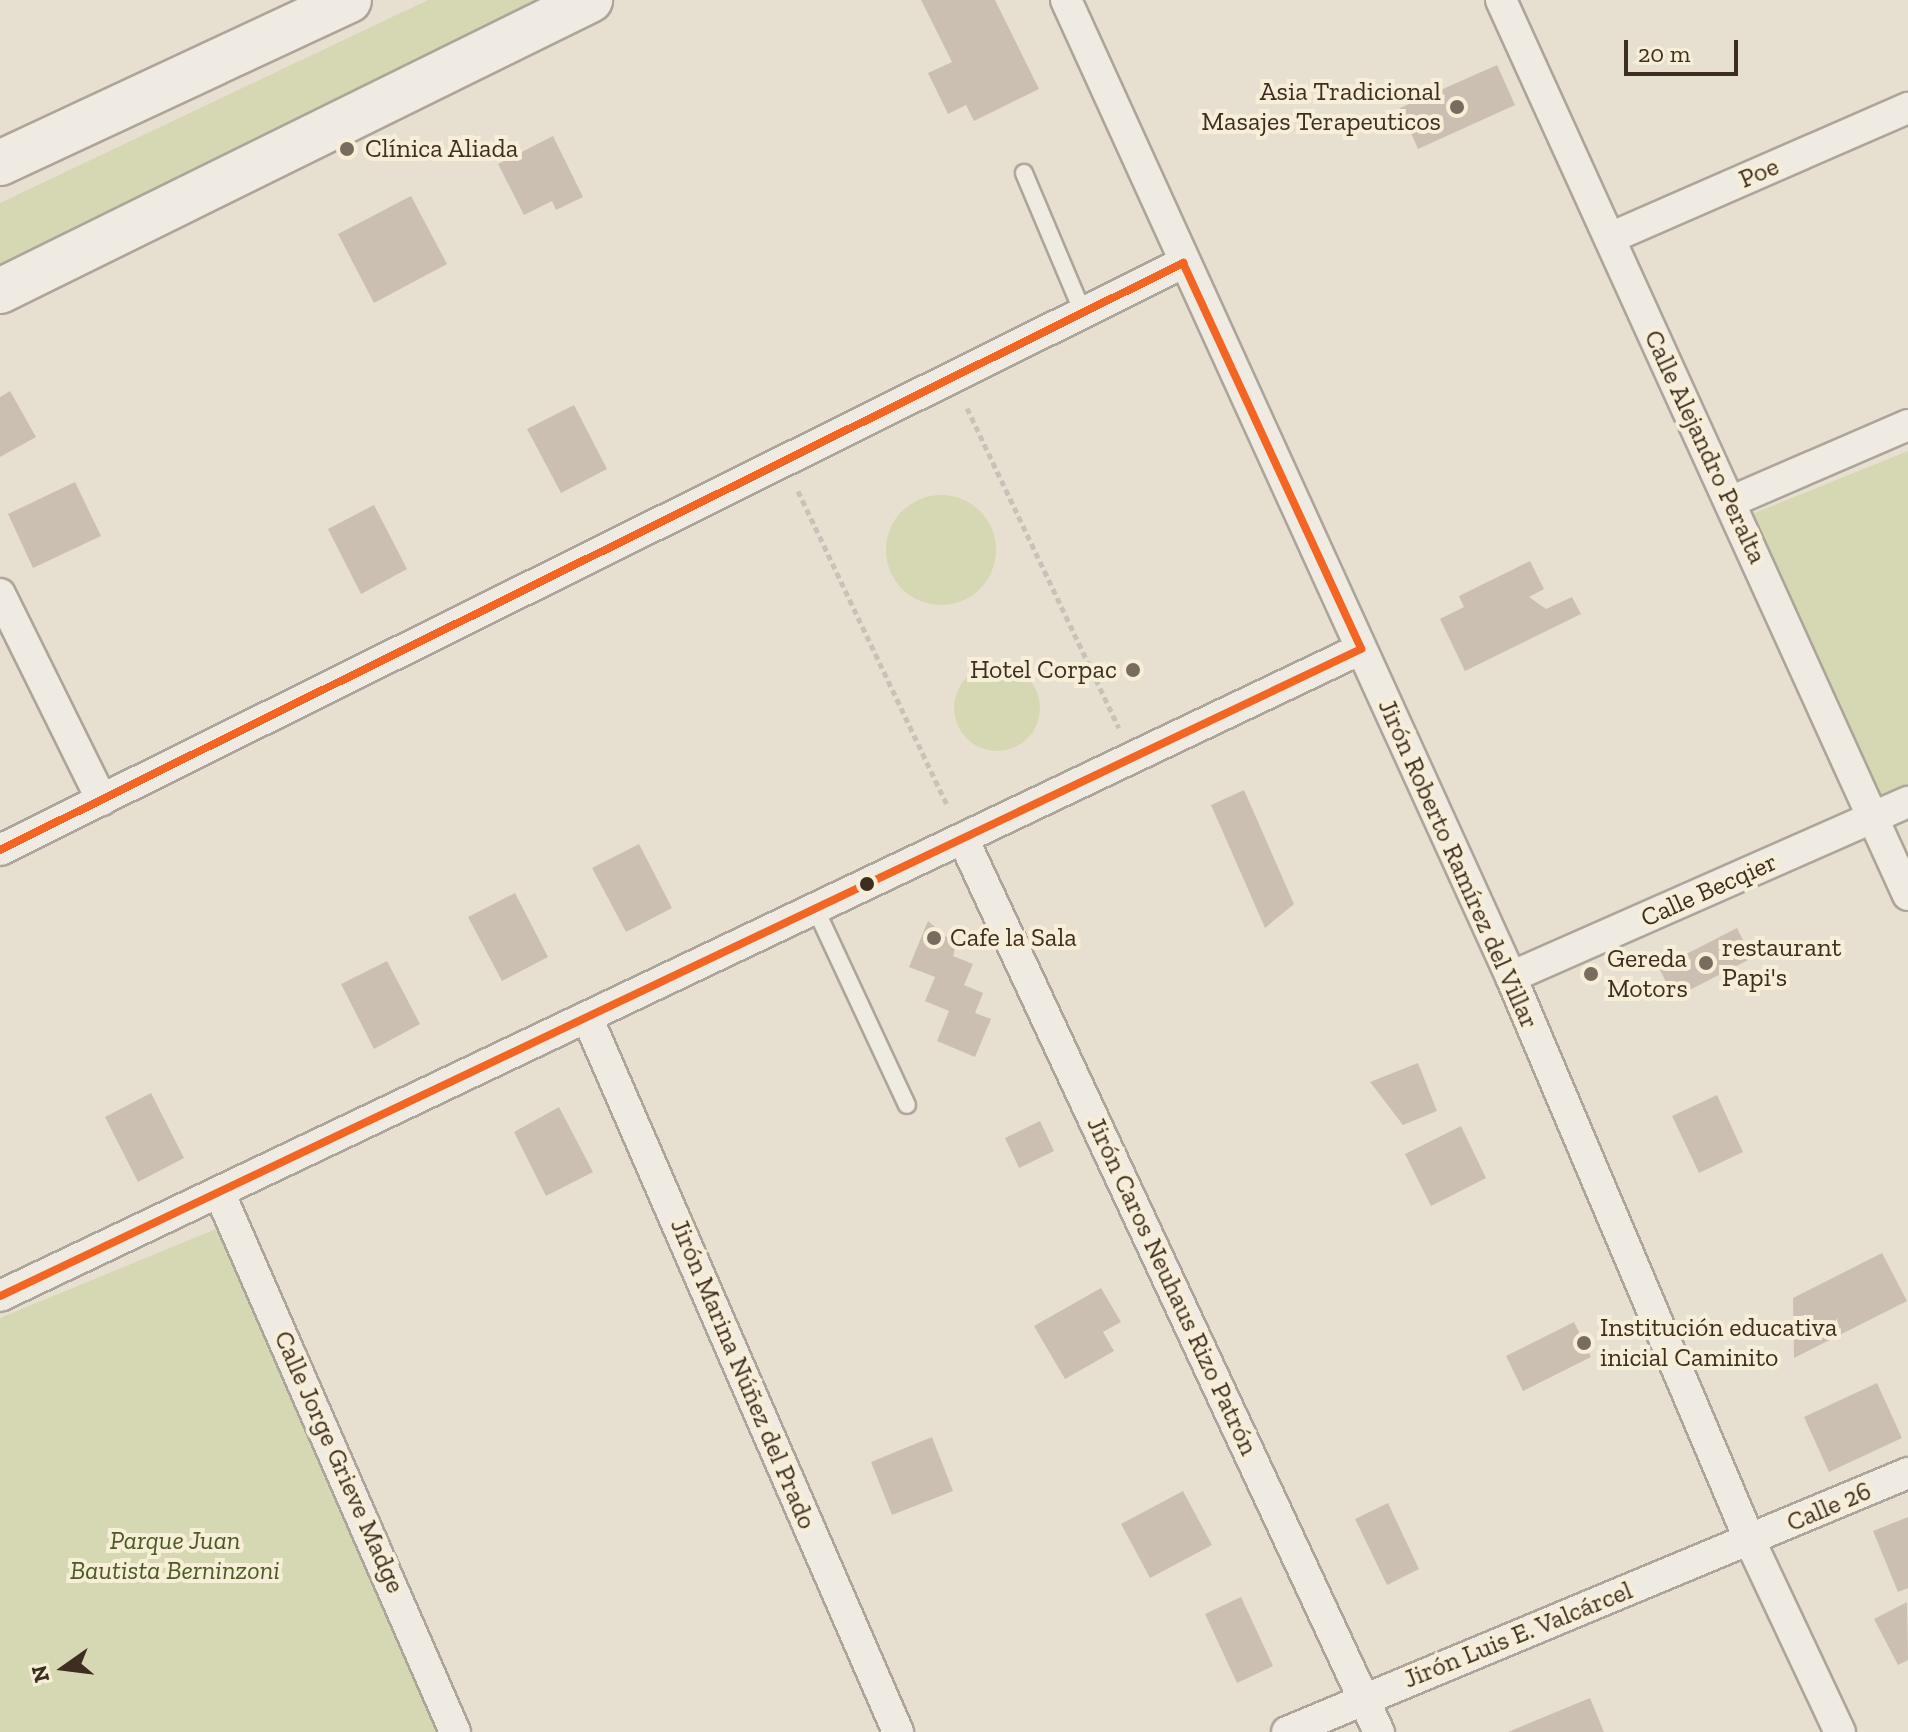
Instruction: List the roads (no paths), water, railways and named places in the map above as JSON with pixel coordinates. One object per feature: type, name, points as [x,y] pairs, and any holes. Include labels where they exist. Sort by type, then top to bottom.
[{"type":"main road","points":[[0,163],[349,0]]},
{"type":"main road","points":[[0,291],[590,0]]},
{"type":"street","name":"Jirón Roberto Ramírez del Villar","points":[[1066,0],[1183,263],[1511,977],[1750,1541],[1840,1732]]},
{"type":"street","name":"Calle Alejandro Peralta","points":[[1501,0],[1908,895]]},
{"type":"street","name":"Poe","points":[[1610,238],[1908,108]]},
{"type":"street","points":[[0,850],[1183,263]]},
{"type":"street","points":[[1730,502],[1908,425]]},
{"type":"street","points":[[0,594],[102,800]]},
{"type":"street","points":[[0,1296],[964,841],[1361,649]]},
{"type":"street","name":"Calle Becqier","points":[[1511,977],[1908,802]]},
{"type":"street","name":"Jirón Caros Neuhaus Rizo Patrón","points":[[964,841],[1379,1732]]},
{"type":"street","name":"Jirón Marina Núñez del Prado","points":[[587,1017],[898,1732]]},
{"type":"street","name":"Calle Jorge Grieve Madge","points":[[219,1192],[455,1732]]},
{"type":"street","name":"Calle 26","points":[[1750,1541],[1908,1473]]},
{"type":"street","name":"Jirón Luis E. Valcárcel","points":[[1287,1732],[1750,1541]]},
{"type":"lane","points":[[1024,173],[1083,313]]},
{"type":"lane","points":[[816,910],[907,1105]]},
{"type":"place","name":"Asia Tradicional Masajes Terapeuticos","points":[[1457,107]]},
{"type":"place","name":"Clínica Aliada","points":[[347,149]]},
{"type":"place","name":"Hotel Corpac","points":[[1133,670]]},
{"type":"place","name":"Cafe la Sala","points":[[934,938]]},
{"type":"place","name":"restaurant Papi's","points":[[1706,963]]},
{"type":"place","name":"Gereda Motors","points":[[1591,974]]},
{"type":"place","name":"Institución educativa inicial Caminito","points":[[1584,1343]]},
{"type":"park label","name":"Parque Juan Bautista Berninzoni","points":[[175,1556]]}]
